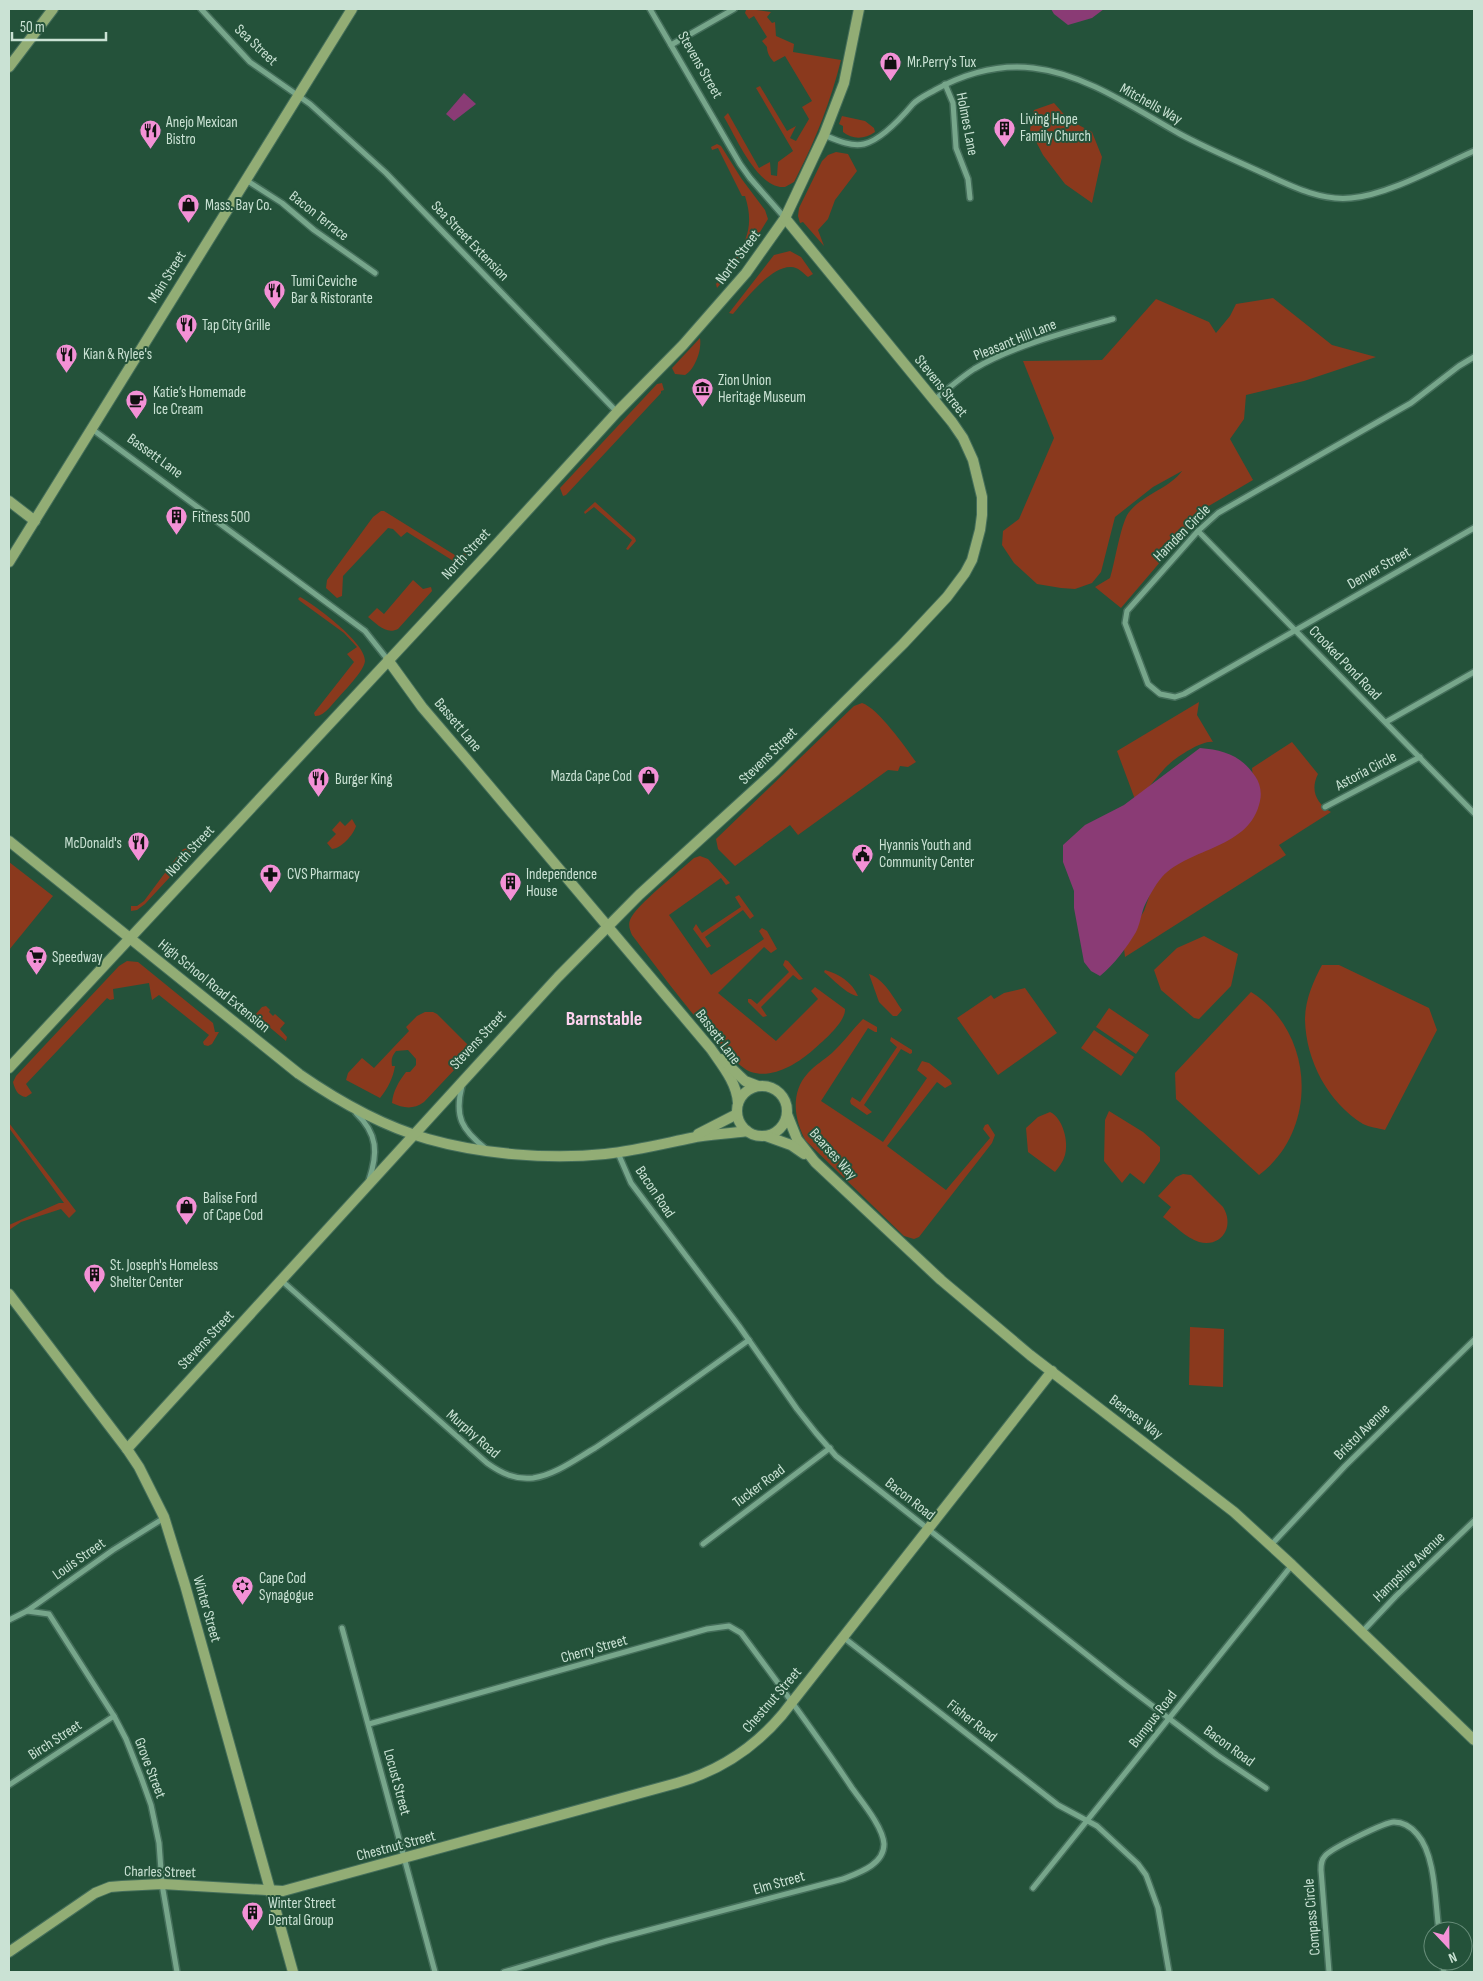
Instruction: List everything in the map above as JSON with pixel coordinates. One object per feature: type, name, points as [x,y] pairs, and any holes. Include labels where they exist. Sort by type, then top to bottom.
[{"type":"street","points":[[9,67],[53,9]]},
{"type":"street","name":"Sea Street","points":[[201,9],[250,62],[297,95]]},
{"type":"street","name":"Main Street","points":[[9,562],[352,9]]},
{"type":"street","name":"Stevens Street","points":[[127,1449],[543,993],[639,895],[776,770],[852,695],[947,597],[966,573],[972,560],[980,530],[982,497],[973,460],[963,438],[785,218],[750,178],[650,9]]},
{"type":"street","points":[[672,45],[734,9]]},
{"type":"street","name":"North Street","points":[[9,1068],[734,288],[785,218],[824,135],[844,83],[859,9]]},
{"type":"street","name":"Mitchells Way","points":[[824,135],[856,145],[871,142],[906,113],[915,103],[945,84],[969,74],[1004,67],[1032,68],[1059,74],[1108,94],[1183,135],[1288,185],[1311,194],[1327,197],[1349,198],[1366,196],[1419,176],[1474,151]]},
{"type":"street","name":"Holmes Lane","points":[[945,84],[953,102],[956,148],[968,179],[970,198]]},
{"type":"street","name":"Sea Street Extension","points":[[297,95],[310,104],[386,172],[617,412]]},
{"type":"street","name":"Bacon Terrace","points":[[246,180],[282,203],[314,230],[375,274]]},
{"type":"street","name":"Pleasant Hill Lane","points":[[934,400],[973,370],[988,362],[1057,335],[1113,319]]},
{"type":"street","name":"Hamden Circle","points":[[1295,630],[1184,694],[1168,697],[1152,689],[1148,684],[1126,623],[1127,611],[1198,531],[1218,513],[1411,403],[1459,366],[1474,357]]},
{"type":"street","name":"Bassett Lane","points":[[92,429],[365,631],[428,713],[711,1049],[735,1086],[738,1102]]},
{"type":"street","points":[[9,502],[35,521]]},
{"type":"street","name":"Denver Street","points":[[1295,630],[1474,528]]},
{"type":"street","name":"Crooked Pond Road","points":[[1198,531],[1474,813]]},
{"type":"street","points":[[1386,722],[1474,672]]},
{"type":"street","name":"Astoria Circle","points":[[1325,807],[1420,757]]},
{"type":"street","name":"High School Road Extension","points":[[9,841],[290,1067],[346,1104],[413,1134]]},
{"type":"street","points":[[413,1134],[446,1144],[488,1151],[571,1156],[618,1152],[692,1138],[747,1132],[766,1136],[782,1126],[787,1114],[786,1103],[777,1091],[766,1086],[751,1084],[711,1049]]},
{"type":"street","points":[[464,1078],[459,1098],[461,1122],[472,1138],[488,1151]]},
{"type":"street","points":[[747,1132],[738,1120],[738,1102],[746,1092],[758,1086]]},
{"type":"street","points":[[346,1104],[363,1120],[374,1139],[375,1156],[368,1184]]},
{"type":"street","points":[[692,1138],[737,1114]]},
{"type":"street","name":"Bearses Way","points":[[787,1114],[797,1139],[815,1162],[970,1306],[1203,1487],[1271,1544],[1474,1740]]},
{"type":"street","points":[[766,1136],[791,1145],[815,1162]]},
{"type":"street","name":"Bacon Road","points":[[618,1152],[631,1183],[749,1340],[797,1409],[830,1448],[858,1475],[928,1528],[1125,1685],[1217,1755],[1266,1788]]},
{"type":"street","name":"Murphy Road","points":[[281,1280],[487,1463],[497,1470],[514,1477],[543,1476],[575,1460],[642,1416],[749,1340]]},
{"type":"street","name":"Winter Street","points":[[9,1294],[127,1449],[149,1484],[164,1517],[185,1585],[293,1972]]},
{"type":"street","name":"Bristol Avenue","points":[[1271,1544],[1345,1466],[1474,1340]]},
{"type":"street","name":"Chestnut Street","points":[[271,1891],[298,1888],[697,1777],[732,1760],[773,1726],[792,1703],[1052,1370]]},
{"type":"street","name":"Tucker Road","points":[[703,1544],[830,1448]]},
{"type":"street","name":"Louis Street","points":[[9,1620],[27,1611],[164,1517]]},
{"type":"street","name":"Hampshire Avenue","points":[[1362,1632],[1396,1596],[1474,1521]]},
{"type":"street","name":"Bumpus Road","points":[[1033,1888],[1292,1565]]},
{"type":"street","name":"Grove Street","points":[[27,1611],[49,1614],[114,1716],[133,1755],[151,1805],[159,1843],[162,1884],[177,1972]]},
{"type":"street","name":"Cherry Street","points":[[368,1724],[723,1626],[735,1628],[741,1633],[792,1703]]},
{"type":"street","name":"Locust Street","points":[[342,1628],[436,1972]]},
{"type":"street","name":"Fisher Road","points":[[843,1637],[1058,1805],[1088,1820],[1138,1864],[1146,1875],[1158,1908],[1169,1972]]},
{"type":"street","name":"Elm Street","points":[[504,1972],[519,1970],[607,1941],[843,1879],[860,1872],[876,1861],[881,1855],[884,1846],[878,1827],[837,1765],[792,1703]]},
{"type":"street","name":"Birch Street","points":[[9,1785],[114,1716]]},
{"type":"street","name":"Compass Circle","points":[[1329,1972],[1321,1870],[1322,1862],[1330,1851],[1383,1825],[1395,1822],[1407,1825],[1419,1835],[1423,1842],[1430,1863],[1438,1921]]},
{"type":"street","name":"Charles Street","points":[[9,1952],[103,1889],[162,1884],[271,1891]]},
{"type":"shaded area","points":[[749,9],[771,12],[767,17],[772,23],[775,22],[776,36],[794,44],[793,52],[841,60],[828,105],[810,148],[794,182],[785,187],[775,186],[757,171],[741,149],[724,117],[728,113],[759,168],[770,162],[771,175],[777,176],[778,162],[793,151],[756,88],[760,86],[787,131],[796,126],[790,138],[796,141],[809,119],[802,107],[812,101],[785,56],[774,62],[770,57],[767,47],[762,41],[767,37],[754,16],[749,19],[745,13]]},
{"type":"shaded area","points":[[1051,9],[1104,9],[1092,18],[1068,25],[1054,14]]},
{"type":"shaded area","points":[[464,93],[476,104],[454,121],[446,114]]},
{"type":"shaded area","points":[[1054,103],[1069,120],[1092,132],[1102,157],[1092,203],[1065,184],[1043,155],[1030,130],[1034,110]]},
{"type":"shaded area","points":[[842,116],[865,121],[874,128],[875,132],[859,138],[847,135],[843,132],[843,126],[839,124]]},
{"type":"shaded area","points":[[717,144],[721,146],[741,178],[765,210],[768,219],[749,250],[717,288],[716,284],[744,243],[749,222],[745,196],[742,196],[718,148],[712,150],[711,147]]},
{"type":"shaded area","points":[[836,152],[848,154],[857,171],[835,200],[828,219],[818,230],[824,246],[803,222],[800,223],[798,216],[799,208],[822,161],[828,155]]},
{"type":"shaded area","points":[[790,251],[801,257],[813,274],[808,277],[796,268],[783,268],[759,285],[733,314],[729,313],[774,255]]},
{"type":"shaded area","points":[[1273,298],[1332,345],[1376,357],[1304,381],[1246,395],[1244,419],[1230,439],[1253,480],[1207,507],[1121,608],[1095,587],[1110,578],[1121,532],[1130,511],[1142,500],[1171,482],[1182,471],[1153,487],[1115,517],[1101,572],[1092,583],[1075,589],[1037,584],[1014,563],[1002,545],[1003,531],[1019,519],[1054,438],[1023,361],[1102,360],[1156,299],[1209,322],[1216,333],[1230,316],[1236,304]]},
{"type":"shaded area","points":[[700,338],[699,353],[695,364],[685,375],[675,374],[672,368]]},
{"type":"shaded area","points":[[662,383],[664,390],[563,496],[560,488],[657,384]]},
{"type":"shaded area","points":[[595,502],[635,538],[636,541],[628,550],[626,549],[632,540],[594,507],[585,514],[584,512]]},
{"type":"shaded area","points":[[384,511],[458,557],[465,552],[468,556],[449,576],[448,572],[455,562],[407,532],[401,537],[393,529],[388,528],[343,576],[342,596],[337,598],[326,588],[327,580],[373,517]]},
{"type":"shaded area","points":[[413,580],[423,589],[431,587],[432,591],[398,629],[386,630],[368,617],[377,608],[384,614]]},
{"type":"shaded area","points":[[300,597],[317,608],[349,635],[363,653],[365,661],[361,670],[328,710],[318,716],[315,716],[314,713],[354,662],[347,654],[357,647],[344,633],[300,601],[298,599]]},
{"type":"shaded area","points":[[1199,702],[1197,715],[1213,742],[1195,747],[1174,760],[1136,802],[1117,751]]},
{"type":"shaded area","points":[[862,703],[876,712],[899,738],[916,762],[908,767],[900,766],[898,771],[888,770],[798,835],[790,825],[735,866],[718,849],[716,839],[854,706]]},
{"type":"shaded area","points":[[1292,742],[1318,774],[1315,785],[1316,796],[1322,805],[1331,812],[1279,845],[1286,855],[1125,957],[1122,932],[1134,927],[1144,911],[1156,877],[1253,778],[1252,768]]},
{"type":"shaded area","points":[[1200,748],[1224,752],[1238,758],[1250,769],[1261,791],[1260,801],[1254,817],[1244,829],[1232,838],[1188,859],[1162,877],[1146,903],[1132,938],[1115,961],[1100,976],[1091,971],[1084,962],[1074,908],[1074,891],[1063,862],[1063,845],[1085,825],[1124,805]]},
{"type":"shaded area","points":[[352,819],[356,826],[353,833],[343,844],[332,849],[327,843],[336,834],[332,830],[340,821],[345,826]]},
{"type":"shaded area","points":[[186,848],[194,851],[145,904],[137,910],[131,911],[131,906],[137,906],[144,901],[182,850]]},
{"type":"shaded area","points":[[700,856],[708,859],[730,883],[726,885],[721,878],[669,915],[711,975],[764,939],[759,931],[762,928],[767,931],[777,949],[771,953],[764,947],[718,993],[776,1041],[818,999],[811,991],[815,987],[845,1009],[842,1020],[827,1037],[807,1055],[792,1065],[776,1072],[759,1074],[751,1072],[725,1051],[690,1010],[631,933],[630,920],[640,906],[694,858]]},
{"type":"shaded area","points":[[9,862],[53,896],[9,950]]},
{"type":"shaded area","points":[[739,895],[754,916],[750,919],[743,910],[705,937],[711,946],[707,948],[693,929],[696,924],[702,933],[741,907],[735,897]]},
{"type":"shaded area","points":[[1204,936],[1238,954],[1231,986],[1199,1019],[1194,1018],[1161,990],[1154,970],[1177,948]]},
{"type":"shaded area","points":[[785,960],[803,979],[799,980],[793,975],[761,1007],[767,1016],[763,1017],[748,1002],[748,999],[757,1004],[789,972],[783,965]]},
{"type":"shaded area","points":[[127,961],[138,962],[213,1023],[215,1032],[219,1032],[212,1044],[204,1045],[203,1042],[209,1035],[159,995],[152,1000],[149,983],[113,989],[114,999],[110,1000],[107,998],[26,1084],[32,1093],[26,1097],[19,1094],[13,1082],[16,1076],[119,966]]},
{"type":"shaded area","points":[[1322,965],[1339,965],[1429,1008],[1437,1030],[1385,1130],[1363,1124],[1350,1115],[1330,1092],[1321,1079],[1315,1065],[1306,1035],[1305,1013],[1310,991]]},
{"type":"shaded area","points":[[825,970],[844,979],[858,996],[849,993],[840,986],[824,972]]},
{"type":"shaded area","points":[[869,974],[884,984],[902,1010],[897,1016],[893,1016],[879,1002]]},
{"type":"shaded area","points":[[1025,988],[1057,1033],[998,1075],[957,1018],[991,995],[994,999],[1004,993]]},
{"type":"shaded area","points":[[1251,992],[1272,1009],[1287,1031],[1297,1055],[1302,1081],[1300,1107],[1292,1132],[1279,1156],[1259,1175],[1176,1099],[1175,1073]]},
{"type":"shaded area","points":[[266,1006],[273,1016],[275,1014],[285,1023],[280,1029],[287,1037],[286,1041],[255,1015],[262,1007]]},
{"type":"shaded area","points":[[1109,1008],[1149,1035],[1136,1054],[1096,1027]]},
{"type":"shaded area","points":[[425,1012],[437,1014],[473,1050],[424,1102],[408,1107],[392,1103],[395,1090],[401,1079],[406,1072],[410,1072],[416,1065],[416,1059],[408,1050],[396,1051],[394,1054],[392,1059],[392,1066],[395,1066],[393,1075],[388,1087],[380,1098],[346,1080],[348,1073],[362,1058],[374,1068],[409,1031],[406,1027],[417,1016]]},
{"type":"shaded area","points":[[863,1019],[877,1027],[877,1032],[868,1028],[821,1101],[883,1142],[927,1078],[917,1070],[922,1061],[929,1063],[950,1080],[952,1084],[945,1088],[937,1082],[887,1146],[946,1190],[990,1138],[983,1129],[985,1125],[988,1124],[995,1135],[992,1143],[919,1237],[914,1239],[904,1236],[806,1141],[799,1124],[796,1097],[802,1081],[811,1070],[836,1049]]},
{"type":"shaded area","points":[[1094,1030],[1134,1057],[1121,1076],[1081,1048]]},
{"type":"shaded area","points":[[891,1037],[912,1050],[912,1053],[910,1054],[901,1049],[864,1105],[872,1112],[867,1115],[851,1104],[850,1101],[852,1097],[860,1102],[897,1047],[890,1041]]},
{"type":"shaded area","points":[[1109,1111],[1143,1132],[1160,1147],[1160,1161],[1144,1184],[1130,1173],[1122,1183],[1104,1161],[1105,1120]]},
{"type":"shaded area","points":[[1050,1112],[1055,1115],[1062,1125],[1066,1144],[1064,1158],[1055,1172],[1028,1152],[1026,1128],[1038,1117]]},
{"type":"shaded area","points":[[9,1123],[76,1211],[69,1218],[61,1209],[21,1222],[9,1230],[9,1225],[59,1203],[64,1203],[9,1128]]},
{"type":"shaded area","points":[[1183,1174],[1191,1175],[1223,1207],[1228,1221],[1227,1228],[1220,1239],[1207,1243],[1199,1242],[1163,1217],[1171,1207],[1158,1196],[1176,1177]]},
{"type":"shaded area","points":[[1190,1327],[1224,1329],[1223,1387],[1189,1385]]},
{"type":"place","name":"Mr.Perry's Tux","points":[[891,81]]},
{"type":"place","name":"Living Hope Family Church","points":[[1004,147]]},
{"type":"place","name":"Anejo Mexican Bistro","points":[[150,150]]},
{"type":"place","name":"Mass. Bay Co.","points":[[189,224]]},
{"type":"place","name":"Tumi Ceviche Bar & Ristorante","points":[[275,309]]},
{"type":"place","name":"Tap City Grille","points":[[186,344]]},
{"type":"place","name":"Kian & Rylee's","points":[[67,373]]},
{"type":"place","name":"Zion Union Heritage Museum","points":[[702,408]]},
{"type":"place","name":"Katie’s Homemade Ice Cream","points":[[137,420]]},
{"type":"place","name":"Fitness 500","points":[[176,536]]},
{"type":"place","name":"Mazda Cape Cod","points":[[648,795]]},
{"type":"place","name":"Burger King","points":[[319,798]]},
{"type":"place","name":"McDonald's","points":[[138,862]]},
{"type":"place","name":"Hyannis Youth and Community Center","points":[[863,873]]},
{"type":"place","name":"CVS Pharmacy","points":[[271,893]]},
{"type":"place","name":"Independence House","points":[[510,902]]},
{"type":"place","name":"Speedway","points":[[36,976]]},
{"type":"place","name":"Balise Ford of Cape Cod","points":[[187,1226]]},
{"type":"place","name":"St. Joseph's Homeless Shelter Center","points":[[94,1293]]},
{"type":"place","name":"Cape Cod Synagogue","points":[[243,1606]]},
{"type":"place","name":"Winter Street Dental Group","points":[[252,1931]]},
{"type":"district","name":"Barnstable","points":[[604,1019]]}]
